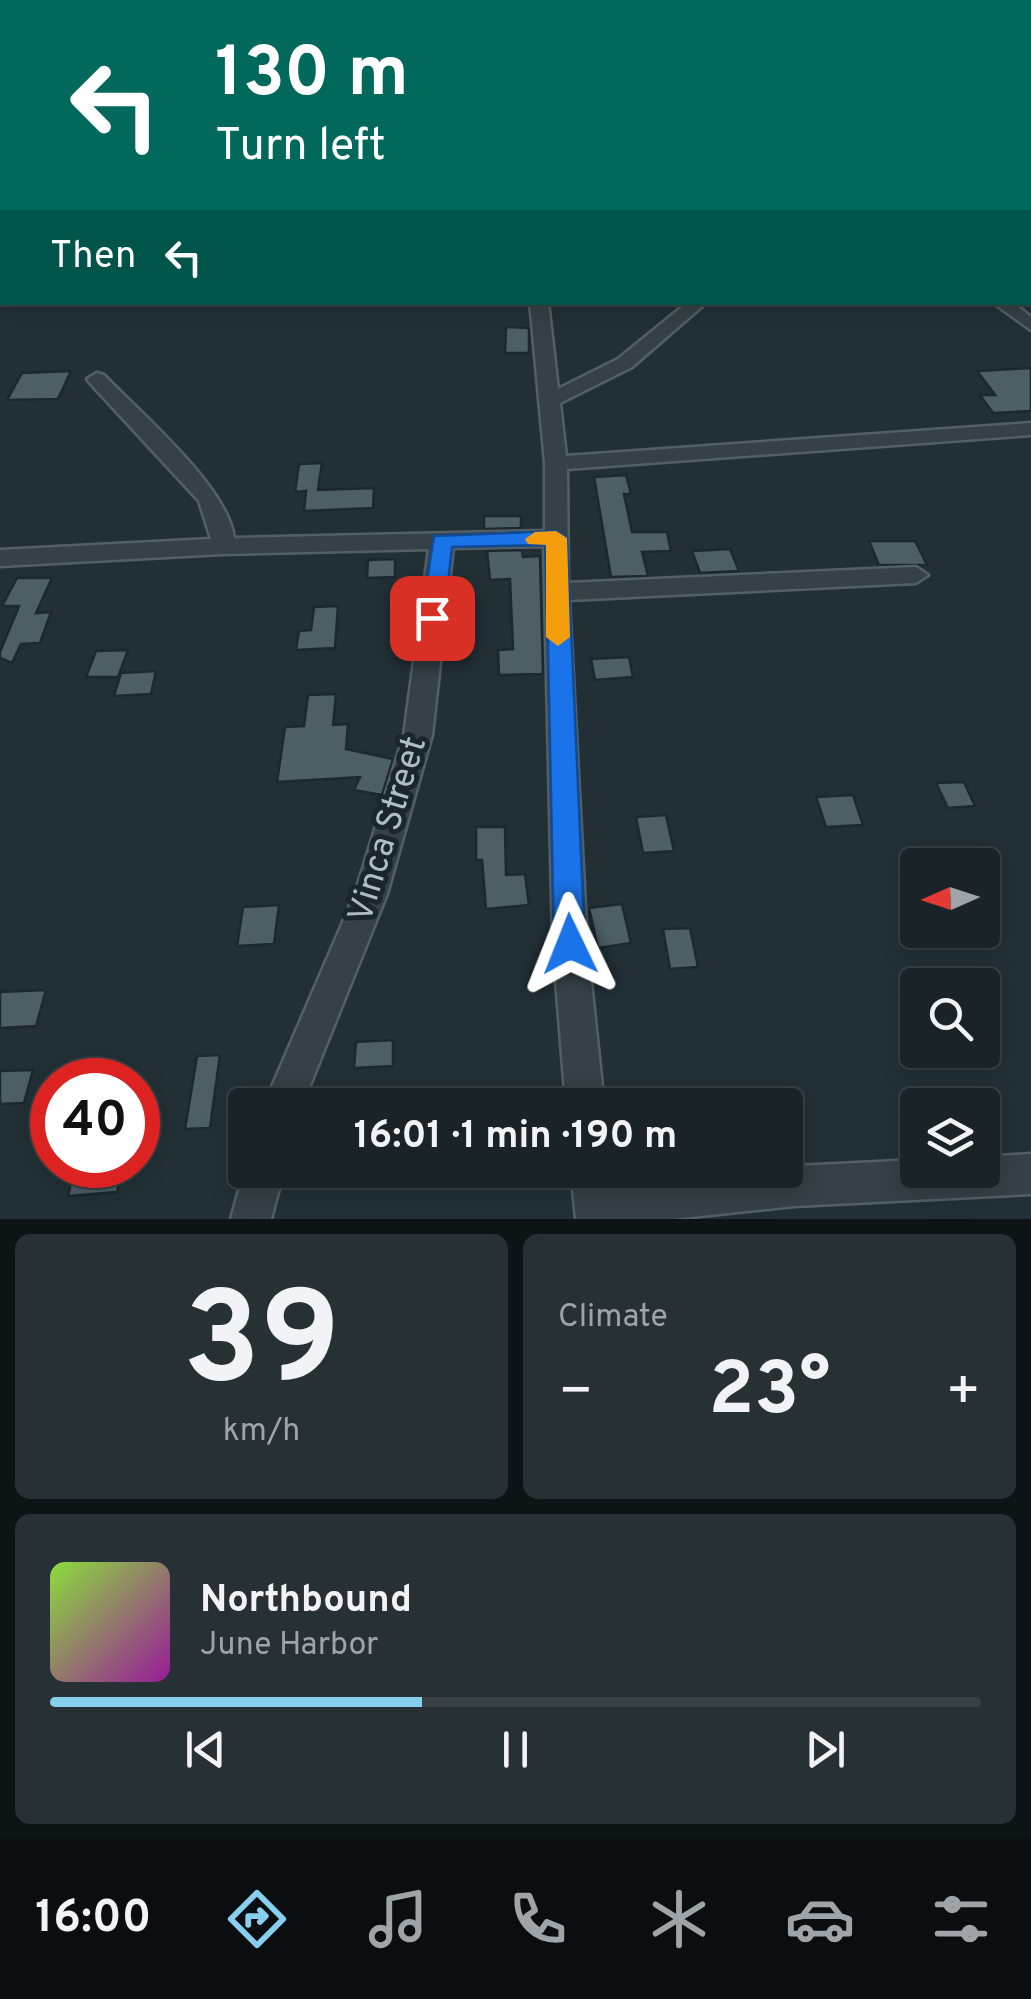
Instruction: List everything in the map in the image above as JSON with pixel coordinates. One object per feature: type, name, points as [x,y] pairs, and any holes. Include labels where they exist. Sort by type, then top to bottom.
[{"type":"street","points":[[540,305],[556,463],[556,592],[570,944],[583,1088]]},
{"type":"street","points":[[551,400],[625,363],[696,305]]},
{"type":"street","points":[[1004,305],[1031,325]]},
{"type":"street","points":[[98,380],[209,498],[221,526],[224,546]]},
{"type":"street","points":[[556,463],[1031,429]]},
{"type":"street","points":[[0,558],[224,546],[556,538]]},
{"type":"street","name":"Vinca Street","points":[[290,1088],[372,894],[418,734],[442,540]]},
{"type":"street","points":[[556,592],[916,575]]},
{"type":"street","points":[[594,1199],[1031,1174]]},
{"type":"street","points":[[251,1219],[259,1188]]},
{"type":"building","points":[[506,327],[529,328],[529,353],[505,353]]},
{"type":"building","points":[[1031,368],[1031,411],[993,413],[980,395],[995,395],[977,371]]},
{"type":"building","points":[[71,371],[58,399],[7,400],[22,373]]},
{"type":"building","points":[[322,463],[318,490],[374,488],[373,508],[304,511],[306,491],[295,492],[299,464]]},
{"type":"building","points":[[626,475],[631,494],[624,494],[632,532],[667,532],[671,551],[642,552],[648,576],[611,577],[594,477]]},
{"type":"building","points":[[484,516],[521,516],[521,528],[484,529]]},
{"type":"building","points":[[869,541],[915,541],[927,565],[879,565]]},
{"type":"building","points":[[730,549],[739,571],[700,573],[692,551]]},
{"type":"building","points":[[522,550],[523,557],[540,556],[543,674],[499,675],[498,650],[513,649],[510,579],[490,580],[487,551]]},
{"type":"building","points":[[395,559],[395,577],[367,578],[368,560]]},
{"type":"building","points":[[17,578],[52,578],[36,613],[51,612],[40,643],[21,644],[12,663],[0,658],[0,652],[19,606],[2,606]]},
{"type":"building","points":[[338,606],[335,648],[296,650],[299,631],[311,630],[314,607]]},
{"type":"building","points":[[128,650],[118,677],[86,677],[96,651]]},
{"type":"building","points":[[629,657],[633,677],[595,680],[591,659]]},
{"type":"building","points":[[156,671],[151,694],[114,696],[121,673]]},
{"type":"building","points":[[336,694],[333,725],[348,724],[346,749],[393,759],[382,795],[354,790],[360,777],[277,782],[285,727],[304,726],[308,695]]},
{"type":"building","points":[[964,782],[975,806],[948,808],[936,783]]},
{"type":"building","points":[[853,795],[863,825],[826,827],[816,797]]},
{"type":"building","points":[[666,815],[674,851],[643,853],[636,817]]},
{"type":"building","points":[[476,827],[505,827],[506,875],[525,874],[529,905],[486,909],[482,860],[476,860]]},
{"type":"building","points":[[622,904],[631,943],[598,948],[589,908]]},
{"type":"building","points":[[279,905],[274,944],[237,946],[243,907]]},
{"type":"building","points":[[690,928],[698,967],[670,969],[663,929]]},
{"type":"building","points":[[46,990],[36,1026],[0,1028],[0,992]]},
{"type":"building","points":[[393,1040],[393,1066],[354,1068],[356,1042]]},
{"type":"building","points":[[220,1055],[210,1128],[185,1129],[197,1056]]},
{"type":"building","points":[[30,1070],[24,1103],[0,1104],[0,1071]]},
{"type":"building","points":[[70,1188],[118,1188],[117,1192],[68,1196]]},
{"type":"slow traffic","points":[[535,539],[556,538],[558,637]]},
{"type":"route","points":[[432,618],[442,540],[556,538],[570,944]]}]
